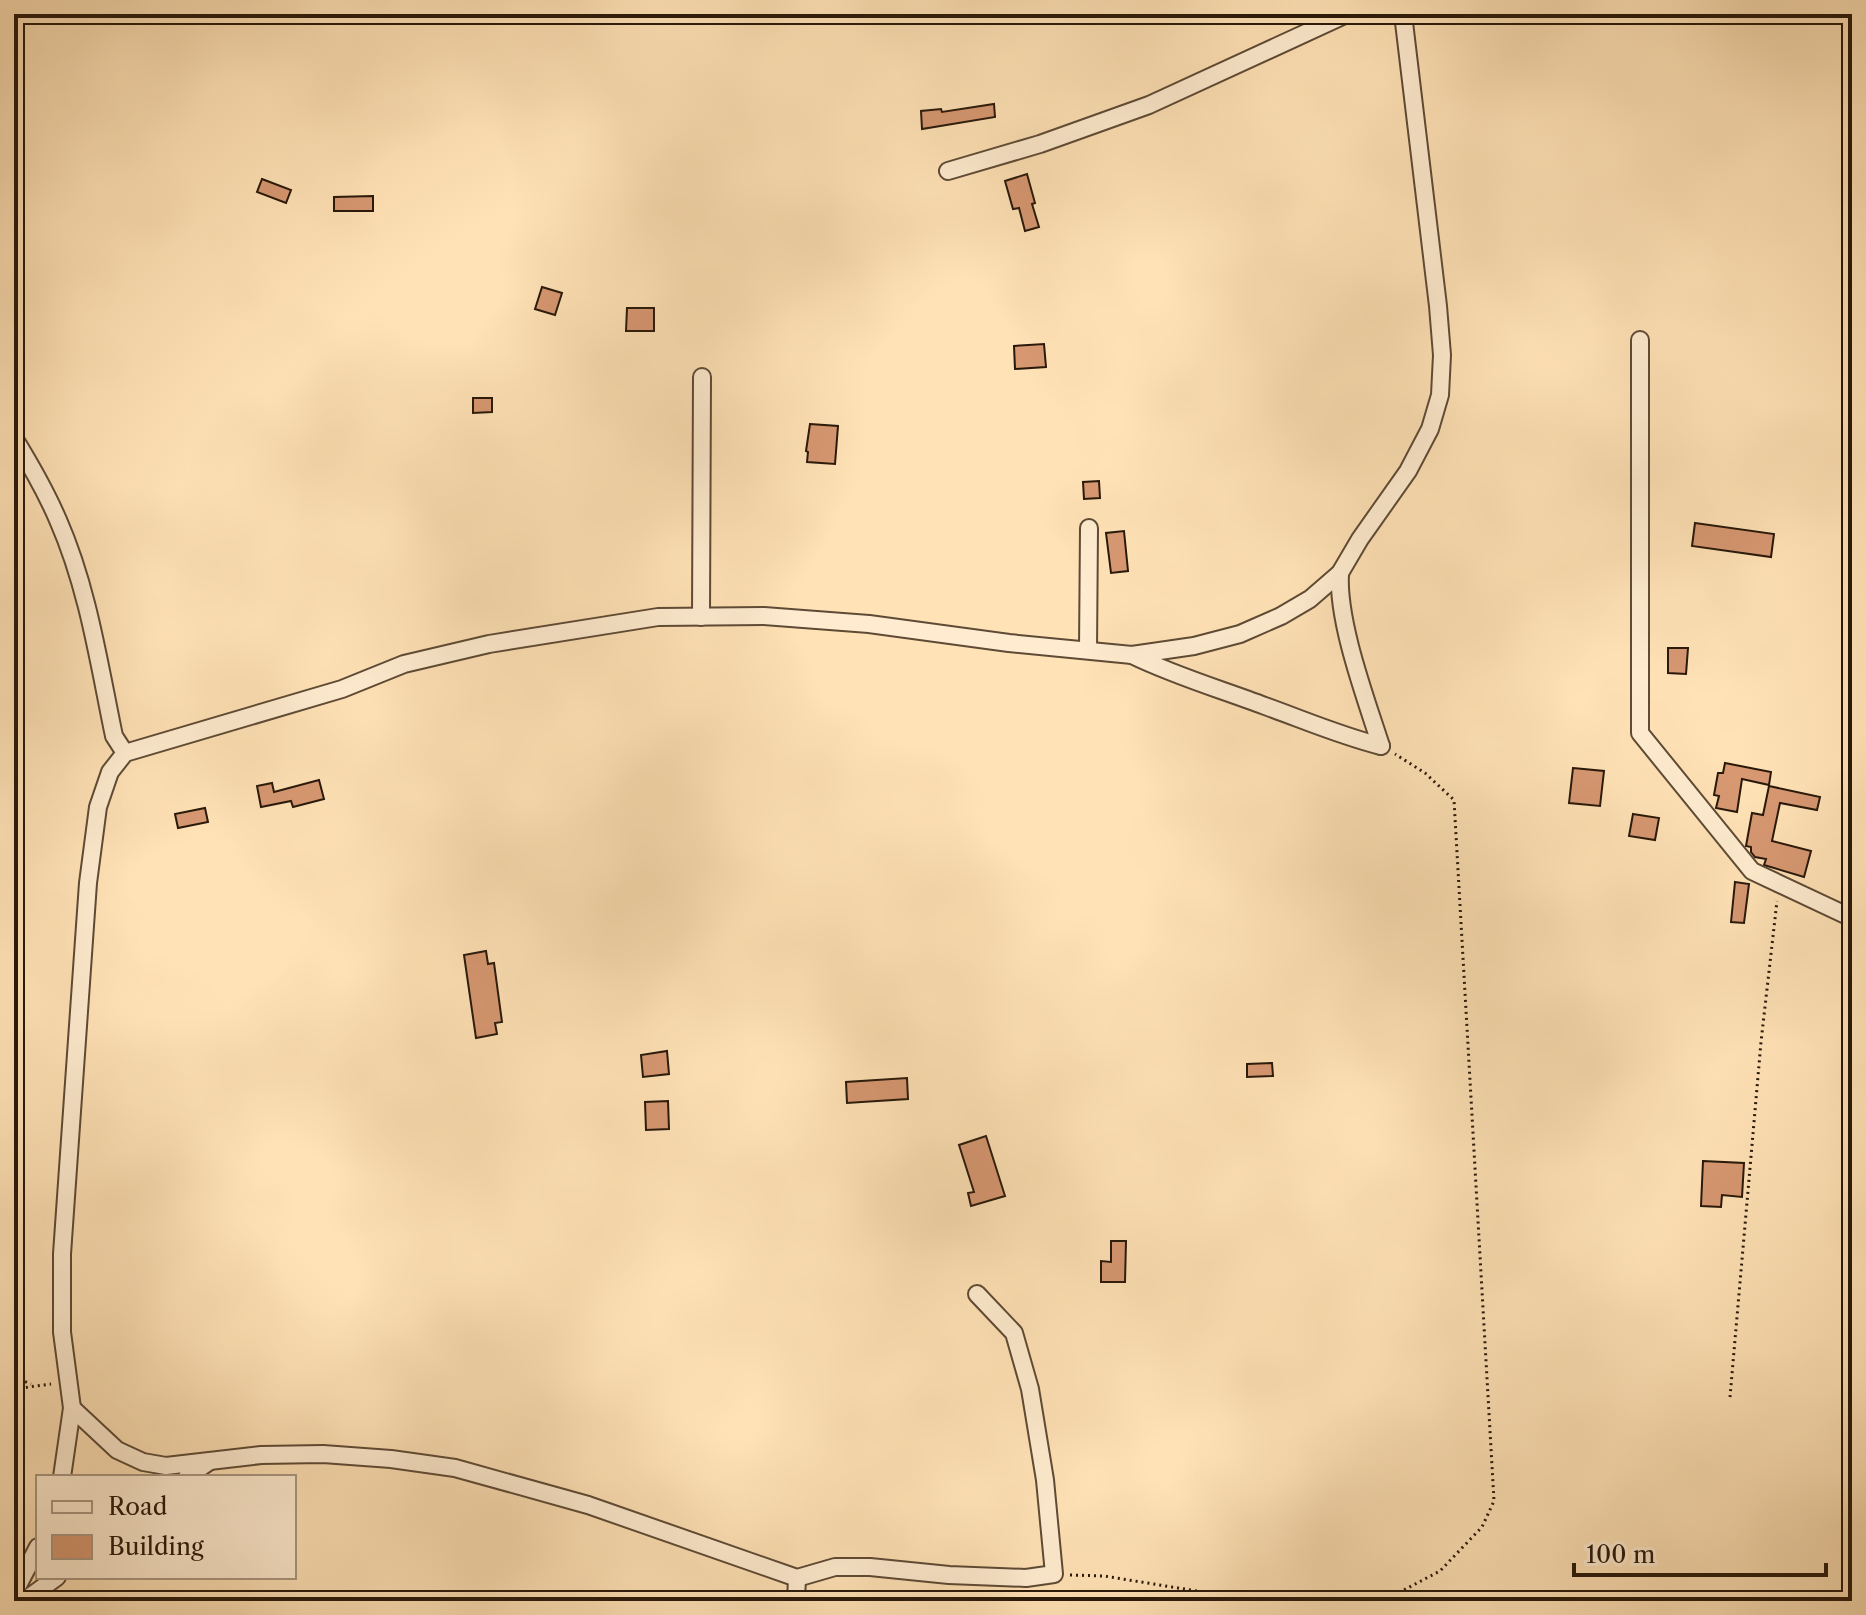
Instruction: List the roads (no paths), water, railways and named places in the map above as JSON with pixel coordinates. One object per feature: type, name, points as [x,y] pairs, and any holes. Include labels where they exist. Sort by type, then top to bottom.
[{"type":"street","points":[[948,171],[1040,144],[1149,105],[1347,14]]},
{"type":"street","points":[[62,1475],[72,1408],[62,1332],[62,1254],[82,948],[98,807],[110,772],[125,753],[342,689],[404,664],[489,644],[658,617],[764,616],[869,624],[1132,655],[1194,646],[1240,634],[1310,599],[1340,573],[1408,471],[1430,429],[1440,395],[1442,355],[1438,306],[1403,14]]},
{"type":"street","points":[[1640,340],[1640,733],[1752,871],[1852,918]]},
{"type":"street","points":[[701,617],[702,377]]},
{"type":"street","points":[[14,438],[57,519],[69,550],[88,613],[114,736],[125,753]]},
{"type":"street","points":[[1088,650],[1089,528]]},
{"type":"street","points":[[1132,655],[1162,670],[1337,735],[1381,746],[1339,592],[1340,573]]},
{"type":"street","points":[[72,1408],[117,1450],[143,1462],[166,1466],[211,1460],[323,1454],[455,1468],[588,1505],[797,1578],[835,1567],[1026,1578],[1054,1574],[1045,1480],[1030,1389],[1014,1333],[977,1294]]},
{"type":"street","points":[[190,1475],[211,1460]]},
{"type":"street","points":[[14,1593],[36,1551]]},
{"type":"street","points":[[796,1601],[797,1578]]},
{"type":"street","points":[[24,1601],[54,1579]]}]
